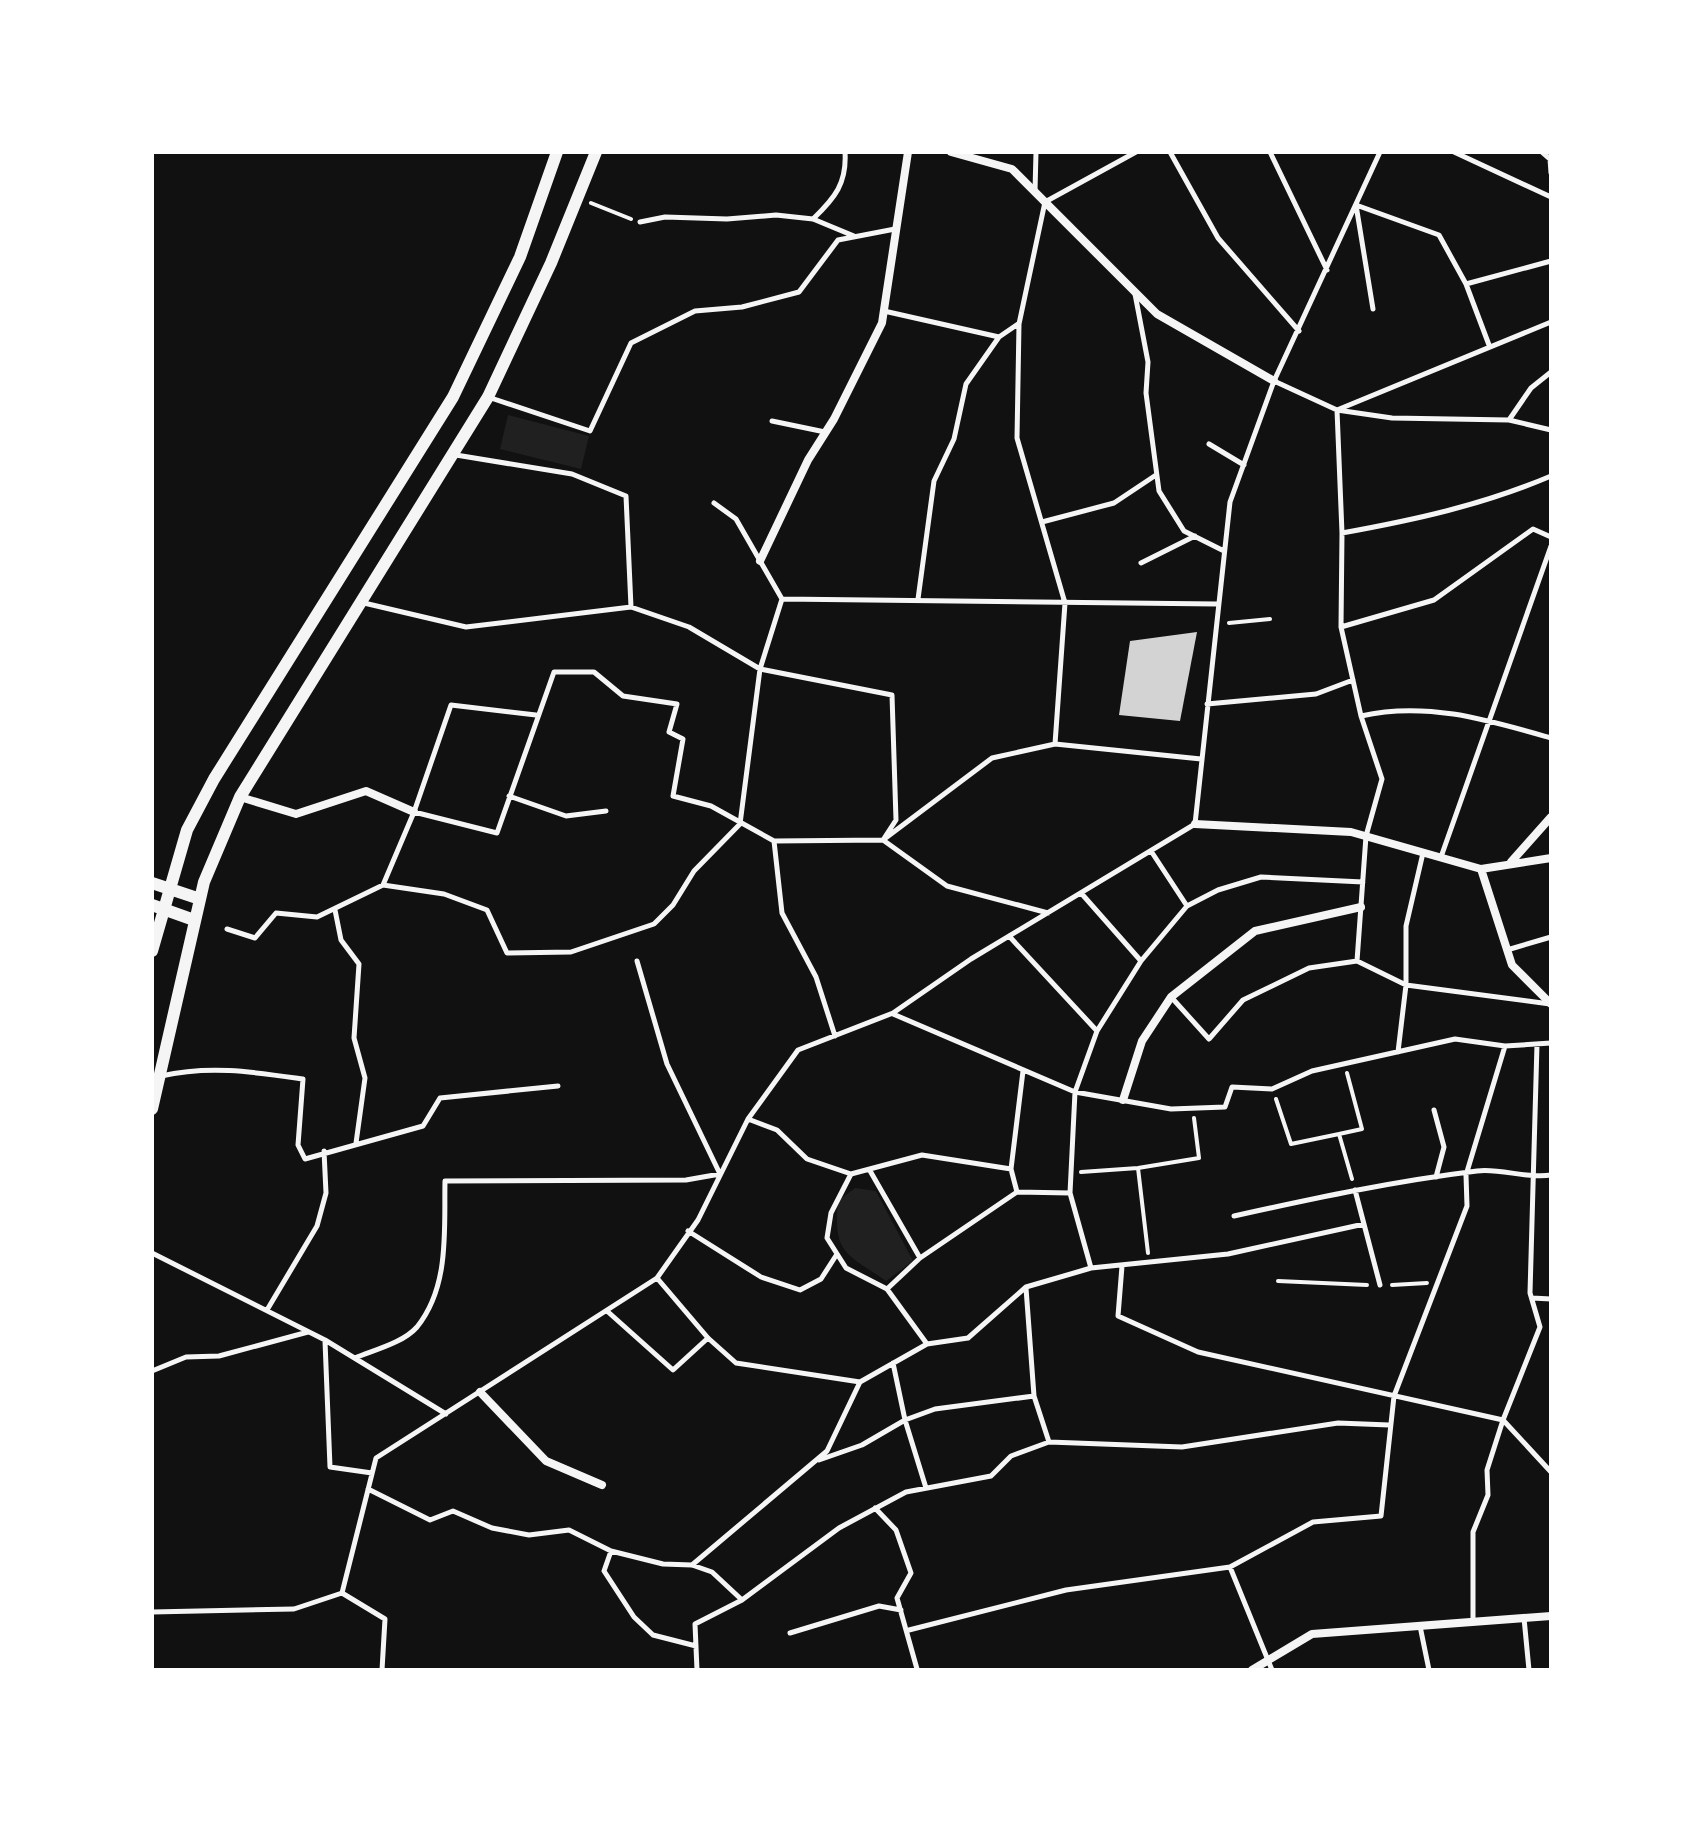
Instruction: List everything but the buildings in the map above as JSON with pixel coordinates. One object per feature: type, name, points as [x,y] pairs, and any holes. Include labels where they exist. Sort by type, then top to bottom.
[{"type":"street","points":[[152,951],[158,907],[171,889],[187,830],[214,779],[453,397],[520,257],[557,152]]},
{"type":"street","points":[[152,1109],[194,920],[240,797],[488,397],[596,152]]},
{"type":"street","points":[[760,561],[808,460],[826,432],[882,323],[908,152]]},
{"type":"street","points":[[951,152],[1012,169],[1157,314],[1274,381]]},
{"type":"street","points":[[240,797],[296,814],[366,791],[414,812]]},
{"type":"street","points":[[1511,863],[1551,817]]},
{"type":"street","points":[[1195,824],[1351,832],[1481,869],[1551,858]]},
{"type":"street","points":[[1481,869],[1512,965],[1550,1004]]},
{"type":"street","points":[[152,883],[200,899]]},
{"type":"street","points":[[158,907],[194,920]]},
{"type":"street","points":[[1123,1100],[1142,1041],[1171,997],[1255,931],[1361,907]]},
{"type":"street","points":[[480,1392],[546,1461],[602,1485]]},
{"type":"street","points":[[1252,1670],[1270,1665],[1312,1634],[1551,1616]]},
{"type":"lane","points":[[813,219],[836,197],[846,174],[845,152]]},
{"type":"lane","points":[[1035,192],[1036,152]]},
{"type":"lane","points":[[1055,744],[1065,603],[1017,438],[1019,324],[1045,202],[1136,152]]},
{"type":"lane","points":[[1170,152],[1218,238],[1299,331]]},
{"type":"lane","points":[[1270,152],[1327,271]]},
{"type":"lane","points":[[342,1593],[376,1458],[657,1278],[688,1231],[748,1119],[798,1050],[893,1013],[1009,936],[1195,824],[1230,502],[1274,381],[1327,271],[1378,152]]},
{"type":"lane","points":[[1454,152],[1551,197]]},
{"type":"lane","points":[[1542,152],[1551,158],[1551,173]]},
{"type":"lane","points":[[1356,205],[1439,235],[1466,284],[1489,345]]},
{"type":"lane","points":[[1356,205],[1373,309]]},
{"type":"lane","points":[[640,222],[665,217],[727,219],[776,215],[813,219],[855,237]]},
{"type":"lane","points":[[488,397],[590,431],[631,343],[695,311],[742,307],[799,292],[838,240],[896,228]]},
{"type":"lane","points":[[1466,284],[1551,261]]},
{"type":"lane","points":[[1135,292],[1148,362],[1146,393],[1159,491],[1184,531],[1224,551]]},
{"type":"lane","points":[[884,311],[999,337]]},
{"type":"lane","points":[[1337,410],[1551,322]]},
{"type":"lane","points":[[918,599],[934,481],[954,439],[966,384],[999,337],[1019,324]]},
{"type":"lane","points":[[1509,420],[1531,388],[1551,372]]},
{"type":"lane","points":[[1274,381],[1337,410],[1392,418],[1509,420],[1551,430]]},
{"type":"lane","points":[[1337,410],[1342,533],[1341,627],[1361,716],[1382,779],[1366,836],[1357,961]]},
{"type":"lane","points":[[772,421],[826,432]]},
{"type":"lane","points":[[1209,444],[1244,465]]},
{"type":"lane","points":[[453,454],[572,474],[626,496],[631,607]]},
{"type":"lane","points":[[1042,522],[1114,503],[1156,475]]},
{"type":"lane","points":[[1342,533],[1429,517],[1509,494],[1551,476]]},
{"type":"lane","points":[[227,929],[255,938],[276,913],[317,917],[383,885],[444,894],[487,910],[507,953],[571,952],[654,924],[673,905],[694,871],[740,824],[760,669],[782,599],[736,519],[714,503]]},
{"type":"lane","points":[[1341,627],[1434,600],[1533,529],[1551,537]]},
{"type":"lane","points":[[1141,563],[1196,536]]},
{"type":"lane","points":[[1441,857],[1551,546]]},
{"type":"lane","points":[[782,599],[1217,604]]},
{"type":"lane","points":[[363,602],[466,627],[631,607],[689,627],[760,669],[892,695],[896,820],[883,840]]},
{"type":"lane","points":[[414,812],[497,833],[536,715],[554,672],[594,672],[623,696],[677,704],[669,732],[683,739],[673,796],[711,806],[774,841],[883,840],[947,886],[1048,913]]},
{"type":"lane","points":[[1207,704],[1316,694],[1353,680]]},
{"type":"lane","points":[[383,885],[414,812],[451,705],[536,715]]},
{"type":"lane","points":[[1361,716],[1395,708],[1490,720],[1551,738]]},
{"type":"lane","points":[[883,840],[992,758],[1055,744],[1201,759]]},
{"type":"lane","points":[[509,796],[566,816],[606,811]]},
{"type":"lane","points":[[774,841],[782,913],[816,977],[835,1036]]},
{"type":"lane","points":[[1151,851],[1187,906]]},
{"type":"lane","points":[[1398,1052],[1406,985],[1406,926],[1423,853]]},
{"type":"lane","points":[[1091,1268],[1070,1193],[1075,1092],[1097,1031],[1141,961],[1187,906],[1218,890],[1261,877],[1363,882]]},
{"type":"lane","points":[[1081,893],[1141,961]]},
{"type":"lane","points":[[335,910],[341,940],[359,964],[354,1038],[365,1078],[356,1143]]},
{"type":"lane","points":[[1009,936],[1097,1031]]},
{"type":"lane","points":[[1507,950],[1551,937]]},
{"type":"lane","points":[[637,961],[667,1064],[720,1174]]},
{"type":"lane","points":[[1171,997],[1209,1039],[1243,1000],[1309,968],[1357,961],[1406,985],[1550,1004]]},
{"type":"lane","points":[[893,1013],[1075,1092],[1171,1109],[1225,1107],[1232,1087],[1272,1089],[1312,1071],[1455,1039],[1505,1046],[1551,1043]]},
{"type":"lane","points":[[1473,1622],[1473,1532],[1488,1495],[1487,1470],[1540,1327],[1531,1298],[1537,1044]]},
{"type":"lane","points":[[909,1630],[1066,1590],[1230,1567],[1313,1522],[1381,1516],[1394,1396],[1467,1206],[1466,1175],[1505,1046]]},
{"type":"lane","points":[[159,1076],[195,1068],[242,1070],[303,1079],[298,1145],[305,1159],[324,1151],[423,1126],[440,1098],[558,1086]]},
{"type":"lane","points":[[1017,1192],[1011,1169],[1023,1071]]},
{"type":"lane","points":[[1434,1110],[1444,1147],[1436,1177]]},
{"type":"lane","points":[[748,1119],[777,1130],[807,1159],[851,1174],[922,1155],[1011,1169]]},
{"type":"lane","points":[[267,1310],[317,1226],[326,1193],[324,1151]]},
{"type":"lane","points":[[869,1169],[920,1258]]},
{"type":"lane","points":[[1234,1216],[1408,1178],[1466,1175],[1478,1171],[1534,1178],[1551,1175]]},
{"type":"lane","points":[[355,1358],[391,1344],[416,1328],[432,1297],[445,1259],[445,1181],[672,1181],[720,1174]]},
{"type":"lane","points":[[851,1174],[831,1213],[827,1238],[846,1268],[887,1289],[927,1344]]},
{"type":"lane","points":[[1355,1190],[1380,1285]]},
{"type":"lane","points":[[887,1289],[920,1258],[979,1214],[1017,1192],[1070,1193]]},
{"type":"lane","points":[[692,1565],[827,1451],[860,1382],[927,1344],[968,1338],[1026,1287],[1091,1268],[1228,1254],[1364,1224]]},
{"type":"lane","points":[[688,1231],[761,1277],[800,1290],[821,1279],[837,1254]]},
{"type":"lane","points":[[152,1253],[325,1340],[446,1414]]},
{"type":"lane","points":[[1122,1266],[1118,1316],[1198,1352],[1503,1420],[1551,1472]]},
{"type":"lane","points":[[657,1278],[708,1338],[736,1363],[860,1382]]},
{"type":"lane","points":[[1026,1287],[1034,1396],[1049,1442]]},
{"type":"lane","points":[[1531,1298],[1551,1299]]},
{"type":"lane","points":[[607,1311],[673,1370],[708,1338]]},
{"type":"lane","points":[[152,1371],[186,1357],[219,1356],[309,1332]]},
{"type":"lane","points":[[325,1340],[330,1467],[372,1473]]},
{"type":"lane","points":[[893,1363],[905,1420],[926,1488]]},
{"type":"lane","points":[[816,1461],[862,1445],[905,1420],[935,1409],[1034,1396]]},
{"type":"lane","points":[[697,1670],[695,1624],[742,1600],[839,1528],[906,1492],[991,1476],[1011,1456],[1049,1442],[1182,1447],[1338,1423],[1389,1425]]},
{"type":"lane","points":[[368,1489],[430,1520],[453,1511],[492,1528],[529,1535],[569,1530],[611,1551],[663,1564],[692,1565],[712,1572],[742,1600]]},
{"type":"lane","points":[[875,1508],[896,1530],[911,1573],[897,1598],[909,1630],[917,1669]]},
{"type":"lane","points":[[611,1551],[604,1571],[634,1617],[653,1635],[696,1646]]},
{"type":"lane","points":[[1230,1567],[1270,1665]]},
{"type":"lane","points":[[152,1612],[294,1609],[342,1593],[385,1619],[382,1670]]},
{"type":"lane","points":[[790,1633],[879,1606],[901,1610]]},
{"type":"lane","points":[[1524,1618],[1529,1670]]},
{"type":"lane","points":[[1420,1626],[1429,1670]]},
{"type":"path","points":[[577,198],[640,222]]},
{"type":"path","points":[[1215,624],[1270,619]]},
{"type":"path","points":[[1272,1089],[1291,1144],[1362,1129],[1345,1064]]},
{"type":"path","points":[[1071,1172],[1138,1168],[1199,1158],[1193,1108]]},
{"type":"path","points":[[1339,1134],[1355,1190]]},
{"type":"path","points":[[1138,1168],[1149,1263]]},
{"type":"path","points":[[1278,1281],[1380,1285],[1438,1282]]},
{"type":"shaded area","points":[[508,415],[589,436],[581,469],[500,449]]},
{"type":"shaded area","points":[[855,1188],[876,1191],[913,1261],[886,1281],[852,1257],[840,1242],[838,1201]]}]
